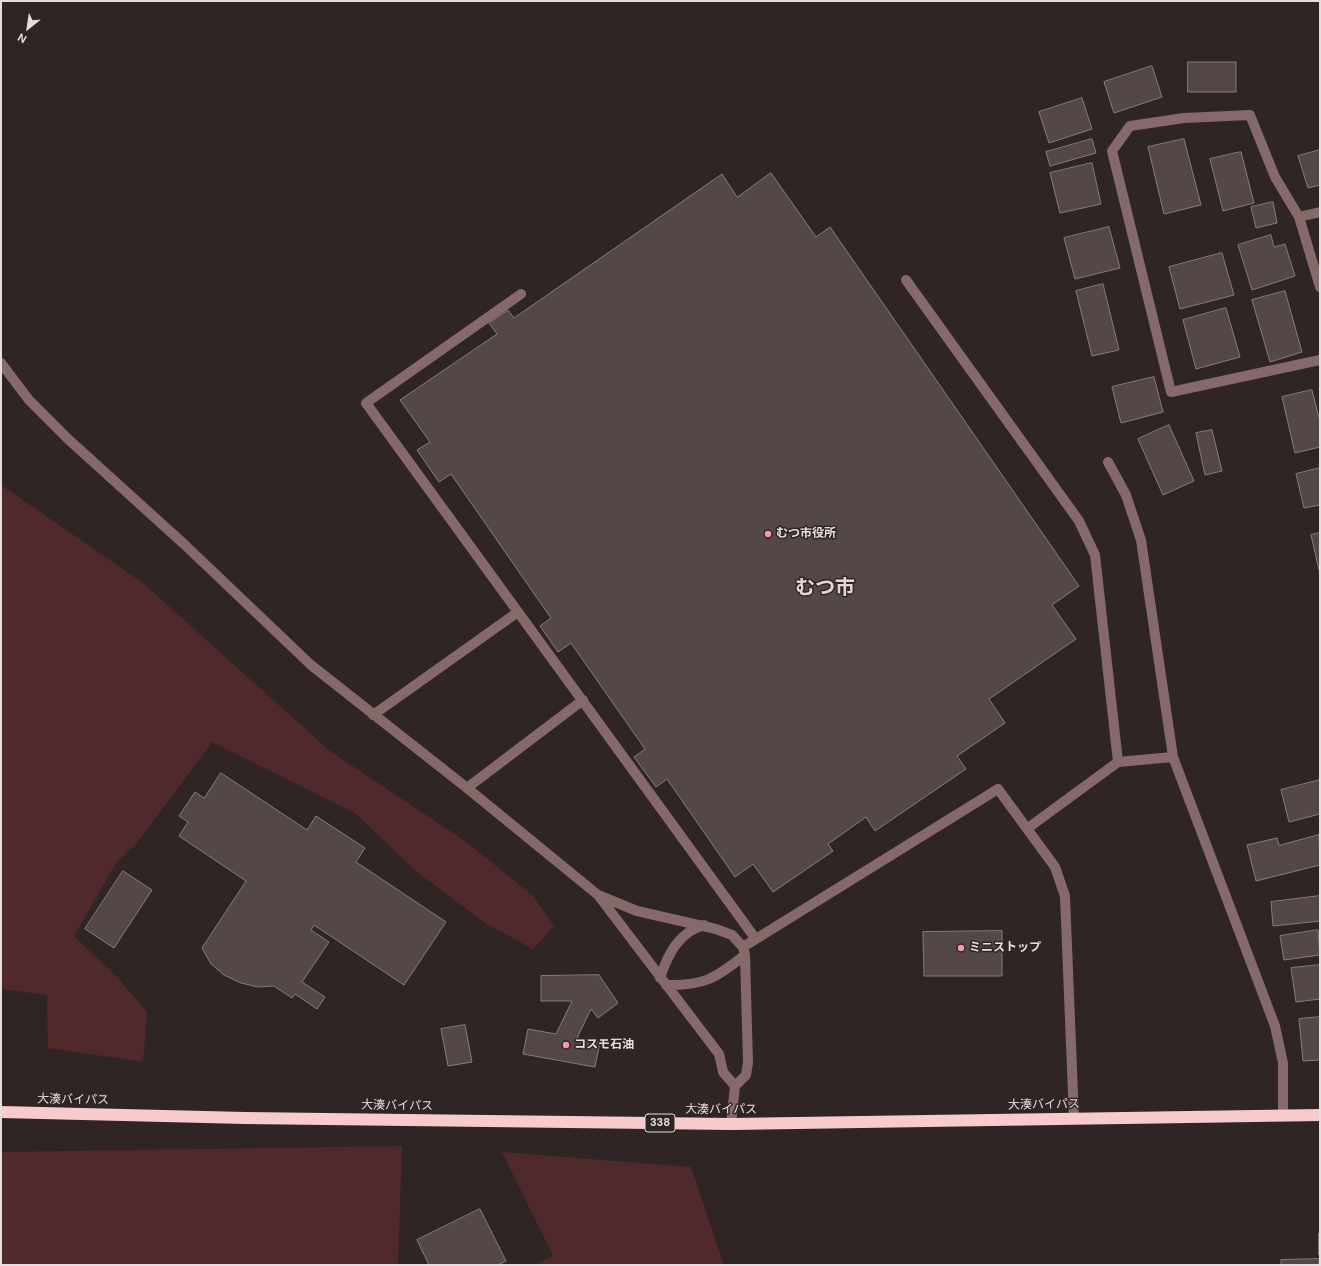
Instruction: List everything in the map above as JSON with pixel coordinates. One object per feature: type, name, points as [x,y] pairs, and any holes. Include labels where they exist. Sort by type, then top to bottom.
[{"type":"highway","name":"大湊バイパス","points":[[1,1112],[245,1118],[731,1124],[1320,1115]]},
{"type":"street","points":[[1320,287],[1299,217],[1275,177],[1250,116],[1184,118],[1130,126],[1112,151],[1171,392],[1320,360]]},
{"type":"street","points":[[1299,217],[1320,212]]},
{"type":"street","points":[[906,280],[1079,521],[1095,555],[1118,762]]},
{"type":"street","points":[[521,294],[366,403],[755,938]]},
{"type":"street","points":[[1,363],[29,400],[68,440],[185,545],[311,665],[467,788],[598,895],[719,1054],[723,1072],[735,1086]]},
{"type":"street","points":[[1108,462],[1126,494],[1141,540],[1173,757],[1275,1026],[1283,1063],[1283,1116]]},
{"type":"street","points":[[373,715],[518,612]]},
{"type":"street","points":[[467,788],[583,700]]},
{"type":"street","points":[[1028,828],[1118,762],[1173,757]]},
{"type":"street","points":[[663,981],[678,985],[700,983],[714,978],[744,951],[755,938],[998,789],[1028,828],[1055,867],[1066,896],[1074,1119]]},
{"type":"street","points":[[598,895],[637,910],[716,929],[732,935],[744,951],[748,1063],[746,1075],[735,1086],[731,1124]]},
{"type":"street","points":[[663,981],[664,966],[672,948],[684,935],[694,928],[704,926]]},
{"type":"shaded area","points":[[1,485],[143,583],[331,752],[465,841],[533,896],[554,926],[533,949],[485,923],[417,872],[355,813],[212,742],[137,843],[116,863],[74,936],[118,978],[147,1012],[143,1062],[48,1048],[47,995],[1,989]]},
{"type":"shaded area","points":[[402,1146],[398,1265],[1,1265],[1,1152]]},
{"type":"shaded area","points":[[502,1152],[691,1167],[724,1265],[533,1265],[553,1256]]},
{"type":"building","points":[[1188,62],[1236,62],[1236,92],[1188,92]]},
{"type":"building","points":[[1152,66],[1162,97],[1114,113],[1104,82]]},
{"type":"building","points":[[1082,98],[1092,129],[1049,143],[1039,112]]},
{"type":"building","points":[[1092,139],[1096,153],[1050,166],[1046,152]]},
{"type":"building","points":[[1184,139],[1201,205],[1164,214],[1148,147]]},
{"type":"building","points":[[1320,150],[1320,185],[1308,188],[1298,156]]},
{"type":"building","points":[[1241,152],[1254,203],[1223,211],[1210,159]]},
{"type":"building","points":[[1092,163],[1101,204],[1060,213],[1050,173]]},
{"type":"building","name":"むつ市役所","points":[[771,173],[816,237],[830,227],[1079,586],[1052,605],[1076,639],[989,699],[1005,723],[957,756],[966,769],[875,831],[866,817],[828,844],[833,851],[773,892],[753,864],[735,877],[667,779],[656,787],[634,757],[645,749],[571,643],[558,652],[540,626],[551,618],[451,474],[439,482],[417,450],[430,442],[400,400],[497,334],[489,323],[508,310],[514,318],[722,174],[737,197]]},
{"type":"building","points":[[1273,202],[1277,223],[1256,228],[1251,207]]},
{"type":"building","points":[[1109,227],[1120,268],[1075,279],[1064,238]]},
{"type":"building","points":[[1271,235],[1274,247],[1285,244],[1295,276],[1252,290],[1238,245]]},
{"type":"building","points":[[1222,253],[1234,295],[1180,309],[1169,267]]},
{"type":"building","points":[[1103,284],[1119,350],[1092,356],[1076,291]]},
{"type":"building","points":[[1285,291],[1302,352],[1270,362],[1252,300]]},
{"type":"building","points":[[1226,308],[1240,357],[1196,369],[1183,320]]},
{"type":"building","points":[[1154,377],[1163,412],[1121,423],[1112,387]]},
{"type":"building","points":[[1312,390],[1320,422],[1320,447],[1295,453],[1282,397]]},
{"type":"building","points":[[1169,425],[1194,481],[1163,495],[1138,439]]},
{"type":"building","points":[[1212,430],[1222,471],[1205,475],[1196,433]]},
{"type":"building","points":[[1320,468],[1320,505],[1304,508],[1296,474]]},
{"type":"building","points":[[1320,533],[1320,570],[1319,570],[1311,535]]},
{"type":"building","points":[[221,773],[307,830],[316,816],[365,848],[356,862],[446,922],[404,985],[314,925],[311,930],[329,942],[302,982],[325,997],[317,1009],[295,994],[292,998],[274,986],[258,987],[241,983],[224,975],[211,964],[202,948],[246,881],[179,836],[188,822],[179,816],[195,792],[204,798]]},
{"type":"building","points":[[1320,780],[1320,814],[1289,822],[1281,790]]},
{"type":"building","points":[[1319,835],[1320,865],[1256,881],[1247,845],[1277,838],[1279,845]]},
{"type":"building","points":[[123,871],[152,890],[114,948],[85,929]]},
{"type":"building","points":[[1320,896],[1320,921],[1273,926],[1271,902]]},
{"type":"building","points":[[1318,930],[1320,955],[1284,960],[1280,936]]},
{"type":"building","points":[[1002,931],[1002,976],[924,976],[923,932]]},
{"type":"building","points":[[1320,965],[1320,999],[1296,1002],[1291,968]]},
{"type":"building","points":[[599,975],[618,1003],[598,1018],[591,1009],[577,1038],[600,1042],[595,1067],[523,1054],[528,1029],[556,1034],[572,1001],[541,1001],[541,976]]},
{"type":"building","points":[[1320,1017],[1320,1060],[1303,1061],[1299,1019]]},
{"type":"building","points":[[465,1025],[472,1062],[448,1066],[441,1029]]},
{"type":"building","points":[[480,1209],[506,1261],[498,1265],[429,1265],[417,1240]]},
{"type":"building","points":[[1320,1233],[1320,1255],[1319,1255]]},
{"type":"building","points":[[1319,1259],[1319,1265],[1281,1265],[1281,1260]]},
{"type":"place","name":"むつ市役所","points":[[768,534]]},
{"type":"place","name":"ミニストップ","points":[[961,948]]},
{"type":"place","name":"コスモ石油","points":[[566,1045]]},
{"type":"district","name":"むつ市","points":[[825,589]]}]
